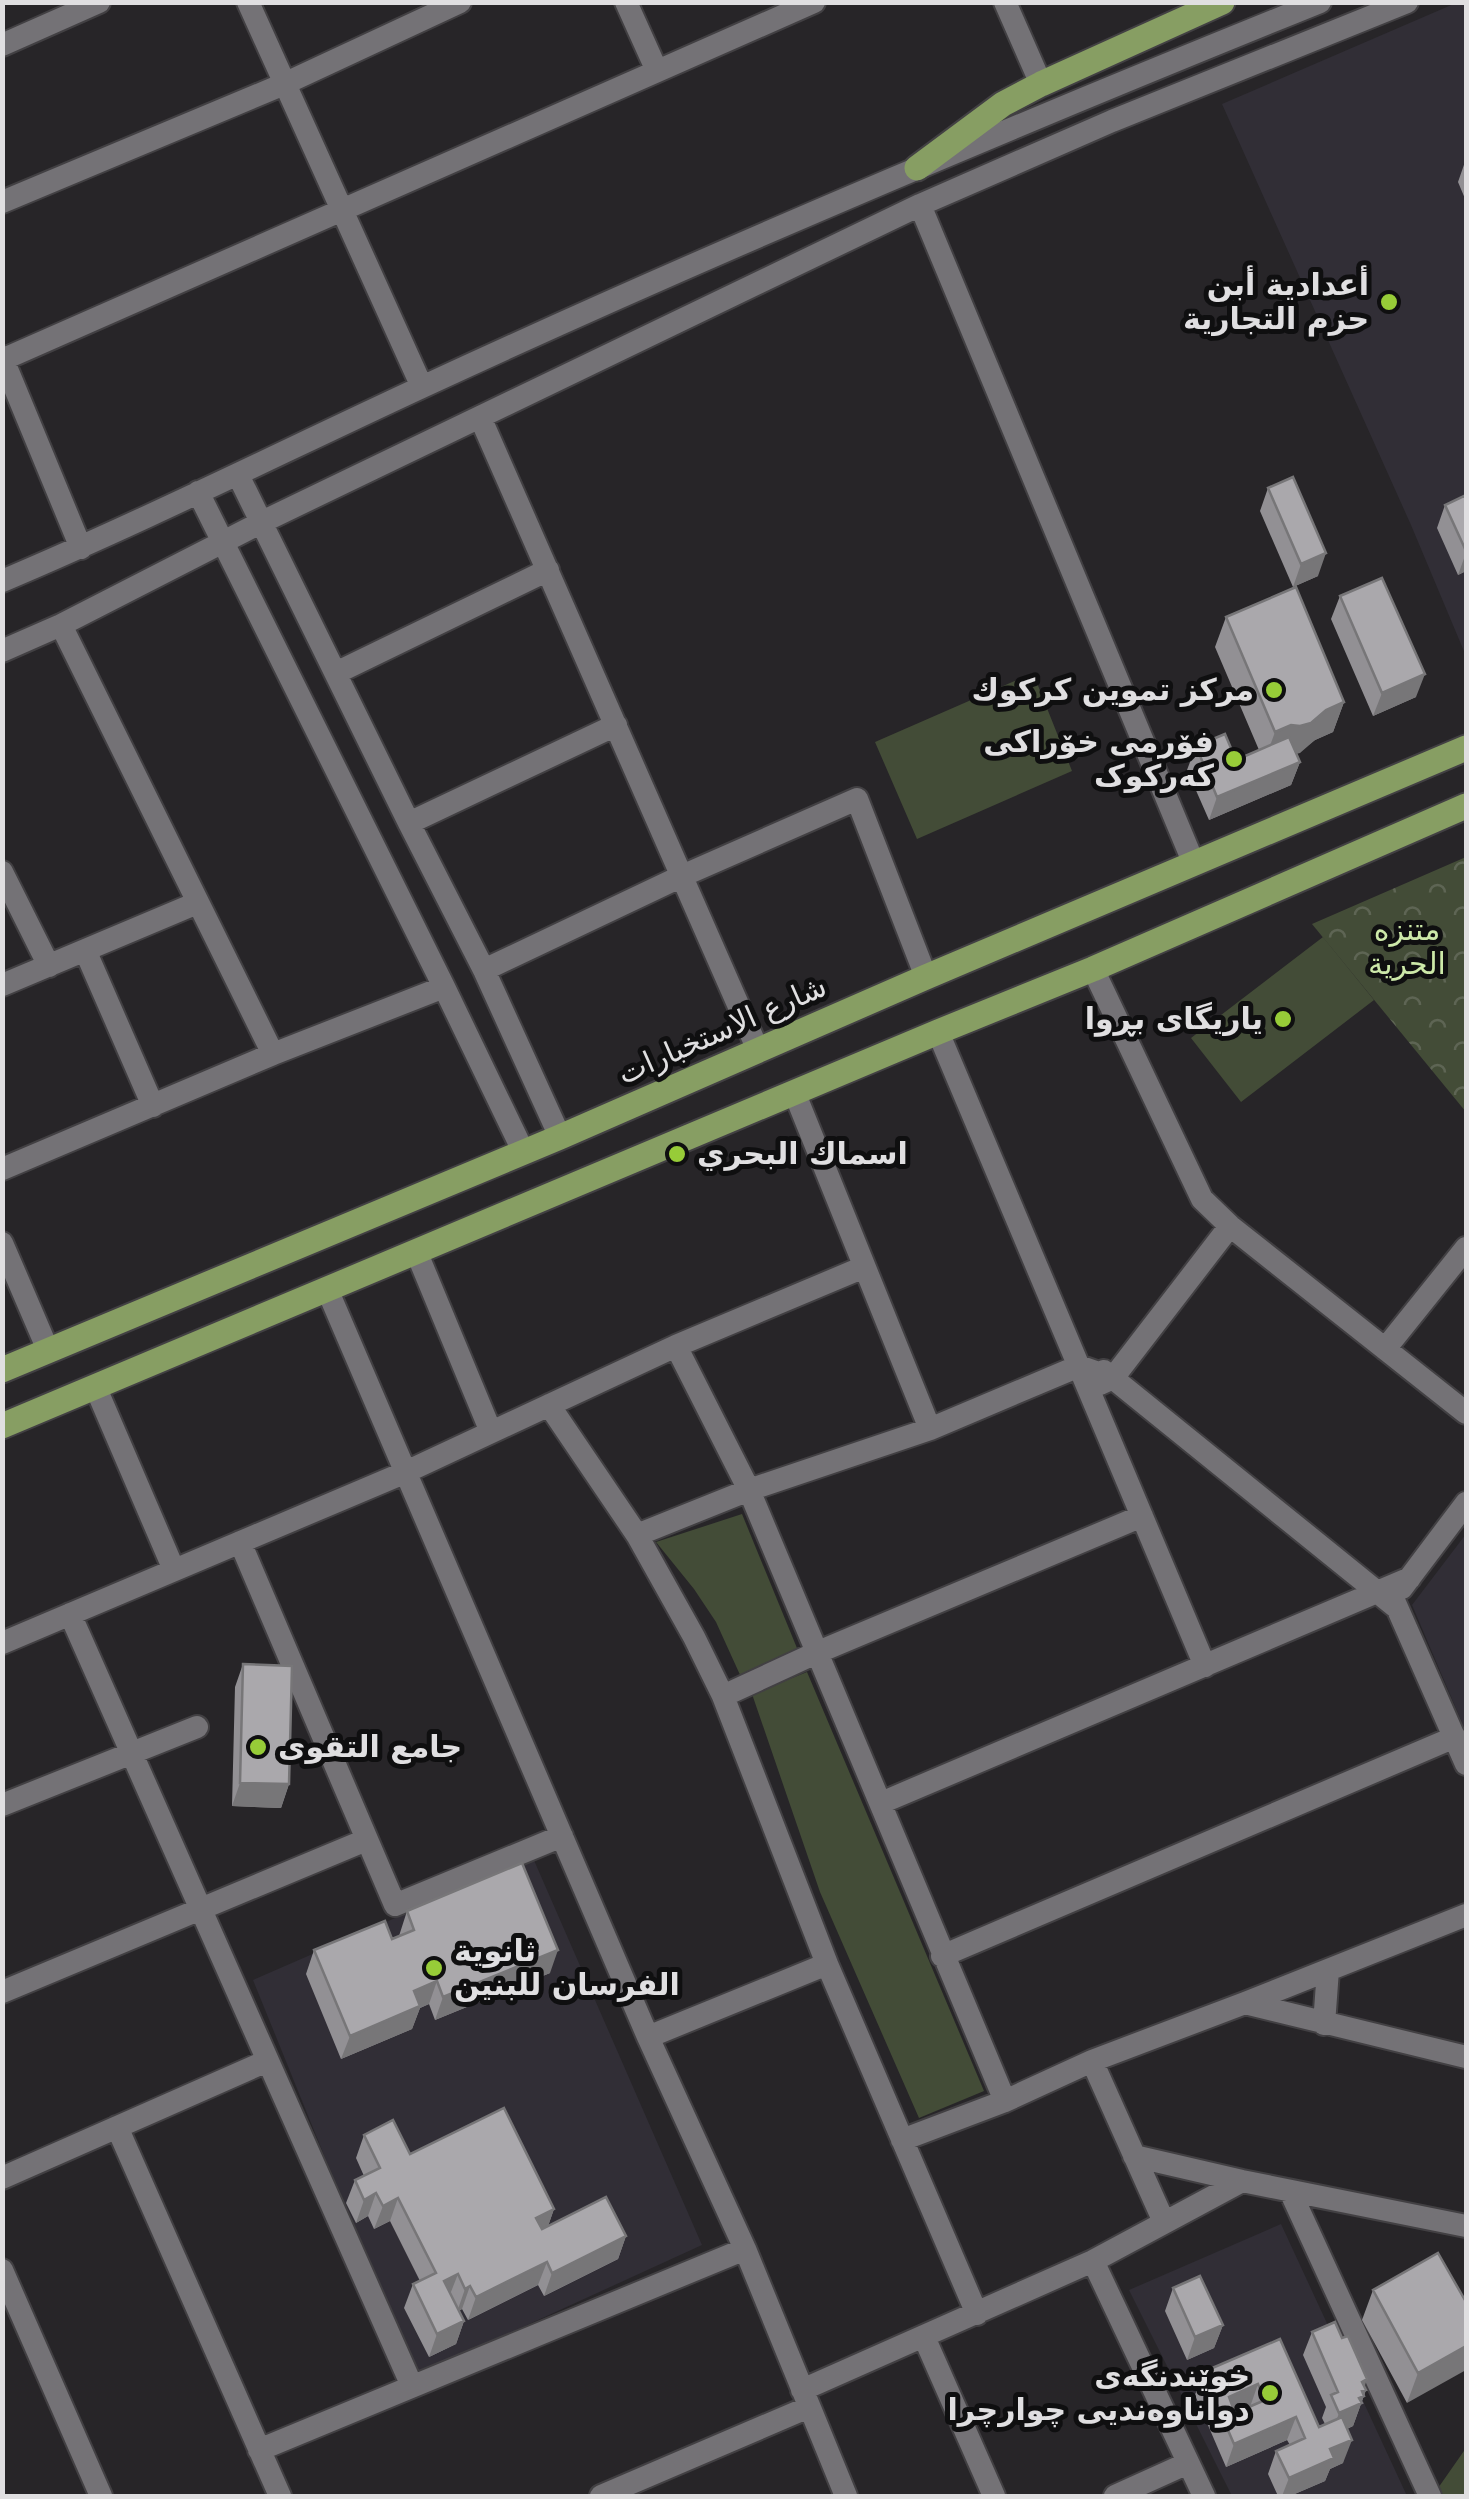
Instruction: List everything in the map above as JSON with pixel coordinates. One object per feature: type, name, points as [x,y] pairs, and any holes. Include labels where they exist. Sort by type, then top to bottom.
[{"type":"main road","points":[[917,168],[1004,104],[1222,2]]},
{"type":"main road","name":"شارع الاستخبارات","points":[[2,1370],[560,1137],[1194,864],[1463,758]]},
{"type":"main road","points":[[2,1426],[1093,969],[1466,806]]},
{"type":"street","points":[[2,44],[99,2]]},
{"type":"street","points":[[248,2],[422,386]]},
{"type":"street","points":[[2,202],[284,84],[460,2]]},
{"type":"street","points":[[626,2],[657,72]]},
{"type":"street","points":[[82,548],[3,359],[814,2]]},
{"type":"street","points":[[1005,2],[1041,84]]},
{"type":"street","points":[[2,581],[82,548],[422,386],[917,168],[1320,2]]},
{"type":"street","points":[[2,651],[920,206],[1112,120],[1407,2]]},
{"type":"street","points":[[920,206],[1194,864]]},
{"type":"street","points":[[480,417],[758,1050]]},
{"type":"street","points":[[238,475],[484,970],[560,1137]]},
{"type":"street","points":[[198,492],[523,1151]]},
{"type":"street","points":[[336,673],[548,570]]},
{"type":"street","points":[[61,625],[273,1054]]},
{"type":"street","points":[[409,823],[616,725]]},
{"type":"street","points":[[484,970],[856,799],[926,977]]},
{"type":"street","points":[[2,872],[49,966]]},
{"type":"street","points":[[2,985],[197,903]]},
{"type":"street","points":[[85,950],[152,1106]]},
{"type":"street","points":[[1093,969],[1202,1199],[1230,1226],[1466,1413]]},
{"type":"street","points":[[2,1169],[273,1054],[444,987]]},
{"type":"street","points":[[938,1032],[1205,1666]]},
{"type":"street","points":[[794,1094],[930,1429]]},
{"type":"street","points":[[1089,1390],[1113,1378],[1230,1226]]},
{"type":"street","points":[[2,1242],[48,1350]]},
{"type":"street","points":[[1385,1350],[1466,1248]]},
{"type":"street","points":[[416,1251],[491,1432]]},
{"type":"street","points":[[2,1642],[406,1472],[676,1346],[864,1267]]},
{"type":"street","points":[[328,1289],[648,2037],[746,2249],[846,2496]]},
{"type":"street","points":[[1070,1344],[1393,1593],[1466,1764]]},
{"type":"street","points":[[676,1346],[749,1490],[1004,2101]]},
{"type":"street","points":[[637,1535],[749,1490],[930,1429],[1079,1366],[1113,1378]]},
{"type":"street","points":[[95,1386],[174,1570]]},
{"type":"street","points":[[549,1405],[637,1535],[723,1696],[827,1964],[977,2314]]},
{"type":"street","points":[[880,1803],[1205,1666],[1393,1593],[1466,1503]]},
{"type":"street","points":[[723,1696],[1142,1516]]},
{"type":"street","points":[[240,1542],[395,1905],[562,1836]]},
{"type":"street","points":[[70,1614],[412,2386]]},
{"type":"street","points":[[2,1805],[197,1727]]},
{"type":"street","points":[[942,1956],[1455,1737]]},
{"type":"street","points":[[2,1992],[366,1840]]},
{"type":"street","points":[[902,2140],[1466,1915]]},
{"type":"street","points":[[1428,1930],[1466,1931]]},
{"type":"street","points":[[648,2037],[827,1964]]},
{"type":"street","points":[[1324,2024],[1328,1970]]},
{"type":"street","points":[[1246,2003],[1466,2057]]},
{"type":"street","points":[[2,2178],[267,2061]]},
{"type":"street","points":[[1092,2061],[1164,2222]]},
{"type":"street","points":[[117,2128],[280,2496]]},
{"type":"street","points":[[1134,2156],[1242,2182],[1466,2226]]},
{"type":"street","points":[[600,2496],[653,2486],[806,2398],[924,2337],[1093,2261],[1242,2182]]},
{"type":"street","points":[[1290,2191],[1430,2496]]},
{"type":"street","points":[[259,2450],[746,2249]]},
{"type":"street","points":[[1093,2261],[1204,2496]]},
{"type":"street","points":[[2,2270],[101,2496]]},
{"type":"street","points":[[924,2337],[994,2496]]},
{"type":"street","points":[[1115,2496],[1188,2462]]},
{"type":"shaded area","name":"أعدادية أبن حزم التجارية","points":[[1456,3],[1466,3],[1466,656],[1222,104]]},
{"type":"shaded area","points":[[1466,1534],[1466,1732],[1412,1605]]},
{"type":"shaded area","points":[[533,1858],[702,2245],[420,2374],[326,2160],[253,1980]]},
{"type":"shaded area","name":"خوێندنگەی دواناوەندیی چوارچرا","points":[[1281,2224],[1407,2496],[1232,2496],[1129,2290]]},
{"type":"green space","points":[[1033,673],[1072,771],[917,839],[875,742]]},
{"type":"green space","name":"متنزه الحرية","points":[[1466,857],[1466,1112],[1312,924]]},
{"type":"green space","name":"یاریگای بڕوا","points":[[1323,937],[1374,1000],[1241,1102],[1191,1038]]},
{"type":"green space","points":[[742,1514],[799,1653],[741,1677],[716,1622],[656,1542]]},
{"type":"green space","points":[[807,1672],[984,2091],[919,2118],[820,1892],[752,1694]]},
{"type":"green space","points":[[1466,2448],[1466,2496],[1445,2496],[1436,2491]]},
{"type":"building","points":[[1293,477],[1326,553],[1301,564],[1268,488]]},
{"type":"building","points":[[1466,495],[1466,551],[1445,505]]},
{"type":"building","points":[[1382,578],[1425,674],[1382,693],[1340,596]]},
{"type":"building","points":[[1296,587],[1344,702],[1311,723],[1275,732],[1226,617]]},
{"type":"building","points":[[1225,734],[1236,760],[1289,737],[1300,762],[1217,797],[1196,746]]},
{"type":"building","name":"جامع التقوى","points":[[243,1664],[292,1666],[289,1784],[240,1783]]},
{"type":"building","name":"ثانوية الفرسان للبنين","points":[[522,1863],[558,1950],[443,1997],[437,1981],[414,1991],[420,2006],[350,2036],[314,1950],[385,1921],[392,1939],[414,1930],[407,1911]]},
{"type":"building","points":[[504,2108],[554,2209],[536,2218],[542,2229],[606,2197],[626,2236],[552,2273],[547,2262],[476,2297],[470,2286],[465,2289],[458,2274],[444,2281],[464,2321],[437,2334],[413,2284],[436,2273],[398,2198],[383,2206],[376,2193],[364,2200],[355,2180],[380,2168],[364,2135],[393,2120],[410,2154]]},
{"type":"building","points":[[1438,2253],[1466,2302],[1466,2346],[1418,2373],[1373,2290]]},
{"type":"building","points":[[1200,2276],[1223,2325],[1195,2337],[1173,2288]]},
{"type":"building","points":[[1335,2322],[1342,2338],[1348,2336],[1367,2379],[1362,2382],[1366,2390],[1359,2398],[1362,2403],[1339,2413],[1331,2395],[1338,2392],[1312,2332]]},
{"type":"building","points":[[1280,2339],[1319,2427],[1342,2417],[1352,2440],[1330,2449],[1334,2458],[1289,2478],[1276,2451],[1305,2438],[1296,2417],[1234,2444],[1203,2372]],"holes":[[[1258,2384],[1265,2400],[1235,2413],[1229,2397]]]},
{"type":"place","name":"أعدادية أبن حزم التجارية","points":[[1389,302]]},
{"type":"place","name":"مركز تموين كركوك","points":[[1274,690]]},
{"type":"place","name":"فۆرمی خۆراکی کەرکوک","points":[[1234,759]]},
{"type":"place","name":"یاریگای بڕوا","points":[[1283,1019]]},
{"type":"place","name":"اسماك البحري","points":[[677,1154]]},
{"type":"place","name":"جامع التقوى","points":[[258,1747]]},
{"type":"place","name":"ثانوية الفرسان للبنين","points":[[434,1968]]},
{"type":"place","name":"خوێندنگەی دواناوەندیی چوارچرا","points":[[1270,2393]]}]
